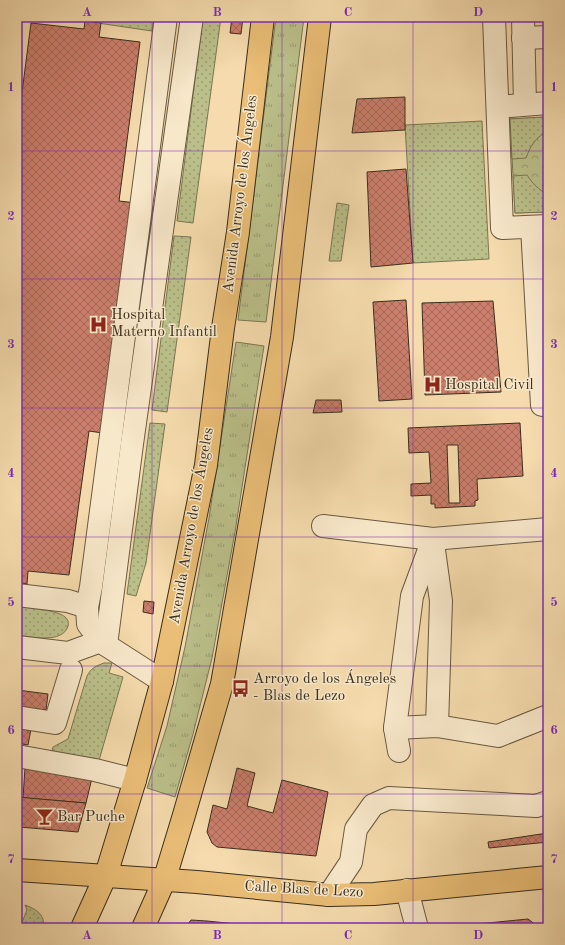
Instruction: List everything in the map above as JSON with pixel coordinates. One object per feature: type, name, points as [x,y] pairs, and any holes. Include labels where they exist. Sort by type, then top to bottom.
[{"type":"main road","name":"Avenida Arroyo de los Ángeles","points":[[82,928],[106,876],[135,780],[162,680],[206,465],[223,328],[238,232],[263,17]]},
{"type":"main road","points":[[143,928],[164,881],[223,676],[282,337],[320,17]]},
{"type":"main road","name":"Calle Blas de Lezo","points":[[17,870],[197,882],[329,895],[374,894],[407,890],[547,880]]},
{"type":"street","points":[[162,680],[104,643],[88,624],[87,606],[92,587],[166,17]]},
{"type":"street","points":[[104,643],[192,17]]},
{"type":"street","points":[[494,17],[502,228],[540,226],[544,397]]},
{"type":"street","points":[[525,104],[523,27],[548,37]]},
{"type":"street","points":[[497,107],[548,103]]},
{"type":"street","points":[[323,526],[433,539],[548,529]]},
{"type":"street","points":[[433,539],[441,601],[438,726]]},
{"type":"street","points":[[399,751],[395,728],[412,596],[433,539]]},
{"type":"street","points":[[17,595],[68,601],[87,606]]},
{"type":"street","points":[[17,647],[68,653],[104,643]]},
{"type":"street","points":[[17,718],[55,723],[71,670]]},
{"type":"street","points":[[395,728],[438,726],[498,736],[548,716]]},
{"type":"street","points":[[17,756],[95,770],[135,780]]},
{"type":"street","points":[[329,895],[351,862],[356,829],[373,805],[389,798],[536,806],[548,802]]},
{"type":"street","points":[[407,890],[417,928]]},
{"type":"green space","points":[[104,17],[154,17],[152,31],[91,22]]},
{"type":"green space","points":[[203,17],[221,17],[193,223],[177,221]]},
{"type":"green space","points":[[276,17],[304,17],[266,322],[238,320]]},
{"type":"green space","points":[[544,117],[544,133],[533,144],[526,158],[512,159],[510,119]]},
{"type":"green space","points":[[548,117],[548,212],[515,213],[510,119]]},
{"type":"green space","points":[[482,121],[489,259],[413,263],[405,125]]},
{"type":"green space","points":[[527,175],[541,191],[548,195],[548,212],[515,213],[513,176]]},
{"type":"green space","points":[[337,203],[349,205],[341,261],[329,261]]},
{"type":"green space","points":[[174,236],[191,237],[167,412],[152,410]]},
{"type":"green space","points":[[236,342],[264,346],[235,532],[212,658],[175,797],[147,788],[167,726],[185,647],[209,518]]},
{"type":"green space","points":[[150,423],[165,424],[146,563],[136,596],[127,594]]},
{"type":"green space","points":[[17,606],[56,613],[68,620],[68,626],[65,632],[53,637],[38,638],[17,635]]},
{"type":"green space","points":[[104,663],[112,663],[109,673],[123,677],[98,764],[51,755],[53,747],[68,739],[87,676],[90,671]]},
{"type":"green space","points":[[25,905],[33,908],[42,916],[44,923],[43,928],[28,928],[21,925],[27,910]]},
{"type":"building","points":[[55,17],[87,17],[85,21]]},
{"type":"building","points":[[232,17],[243,17],[241,34],[230,33]]},
{"type":"building","points":[[85,21],[101,23],[99,37],[140,42],[119,201],[153,205],[123,436],[89,431],[69,575],[28,571],[27,584],[17,582],[17,131],[31,23],[84,29]]},
{"type":"building","points":[[405,97],[405,130],[352,133],[357,99]]},
{"type":"building","points":[[406,169],[413,263],[371,267],[367,172]]},
{"type":"building","points":[[406,300],[412,399],[379,401],[373,302]]},
{"type":"building","points":[[493,301],[501,392],[425,395],[422,303]]},
{"type":"building","points":[[316,400],[341,400],[342,412],[313,413]]},
{"type":"building","points":[[520,423],[523,476],[477,479],[478,500],[475,501],[475,506],[435,508],[435,504],[431,504],[431,495],[411,496],[411,484],[431,483],[429,452],[409,453],[408,428]],"holes":[[[447,445],[458,445],[460,503],[449,503]]]},
{"type":"building","points":[[144,601],[154,602],[153,614],[143,612]]},
{"type":"building","points":[[17,690],[48,694],[46,710],[17,707]]},
{"type":"building","points":[[17,726],[31,729],[28,745],[17,743]]},
{"type":"building","points":[[25,768],[92,778],[86,803],[23,798]]},
{"type":"building","points":[[237,768],[255,773],[247,806],[273,813],[282,780],[328,792],[316,856],[217,847],[212,843],[207,832],[213,805],[227,809]]},
{"type":"building","points":[[17,797],[86,803],[78,832],[19,827],[17,838]]},
{"type":"building","points":[[548,833],[548,842],[489,848],[488,842]]},
{"type":"building","points":[[528,919],[540,928],[468,928],[467,925]]},
{"type":"building","points":[[191,920],[207,921],[275,928],[185,928]]},
{"type":"place","name":"Hospital Materno Infantil","points":[[98,324]]},
{"type":"place","name":"Hospital Civil","points":[[432,385]]},
{"type":"place","name":"Arroyo de los Ángeles - Blas de Lezo","points":[[240,688]]},
{"type":"place","name":"Bar Puche","points":[[44,817]]}]
